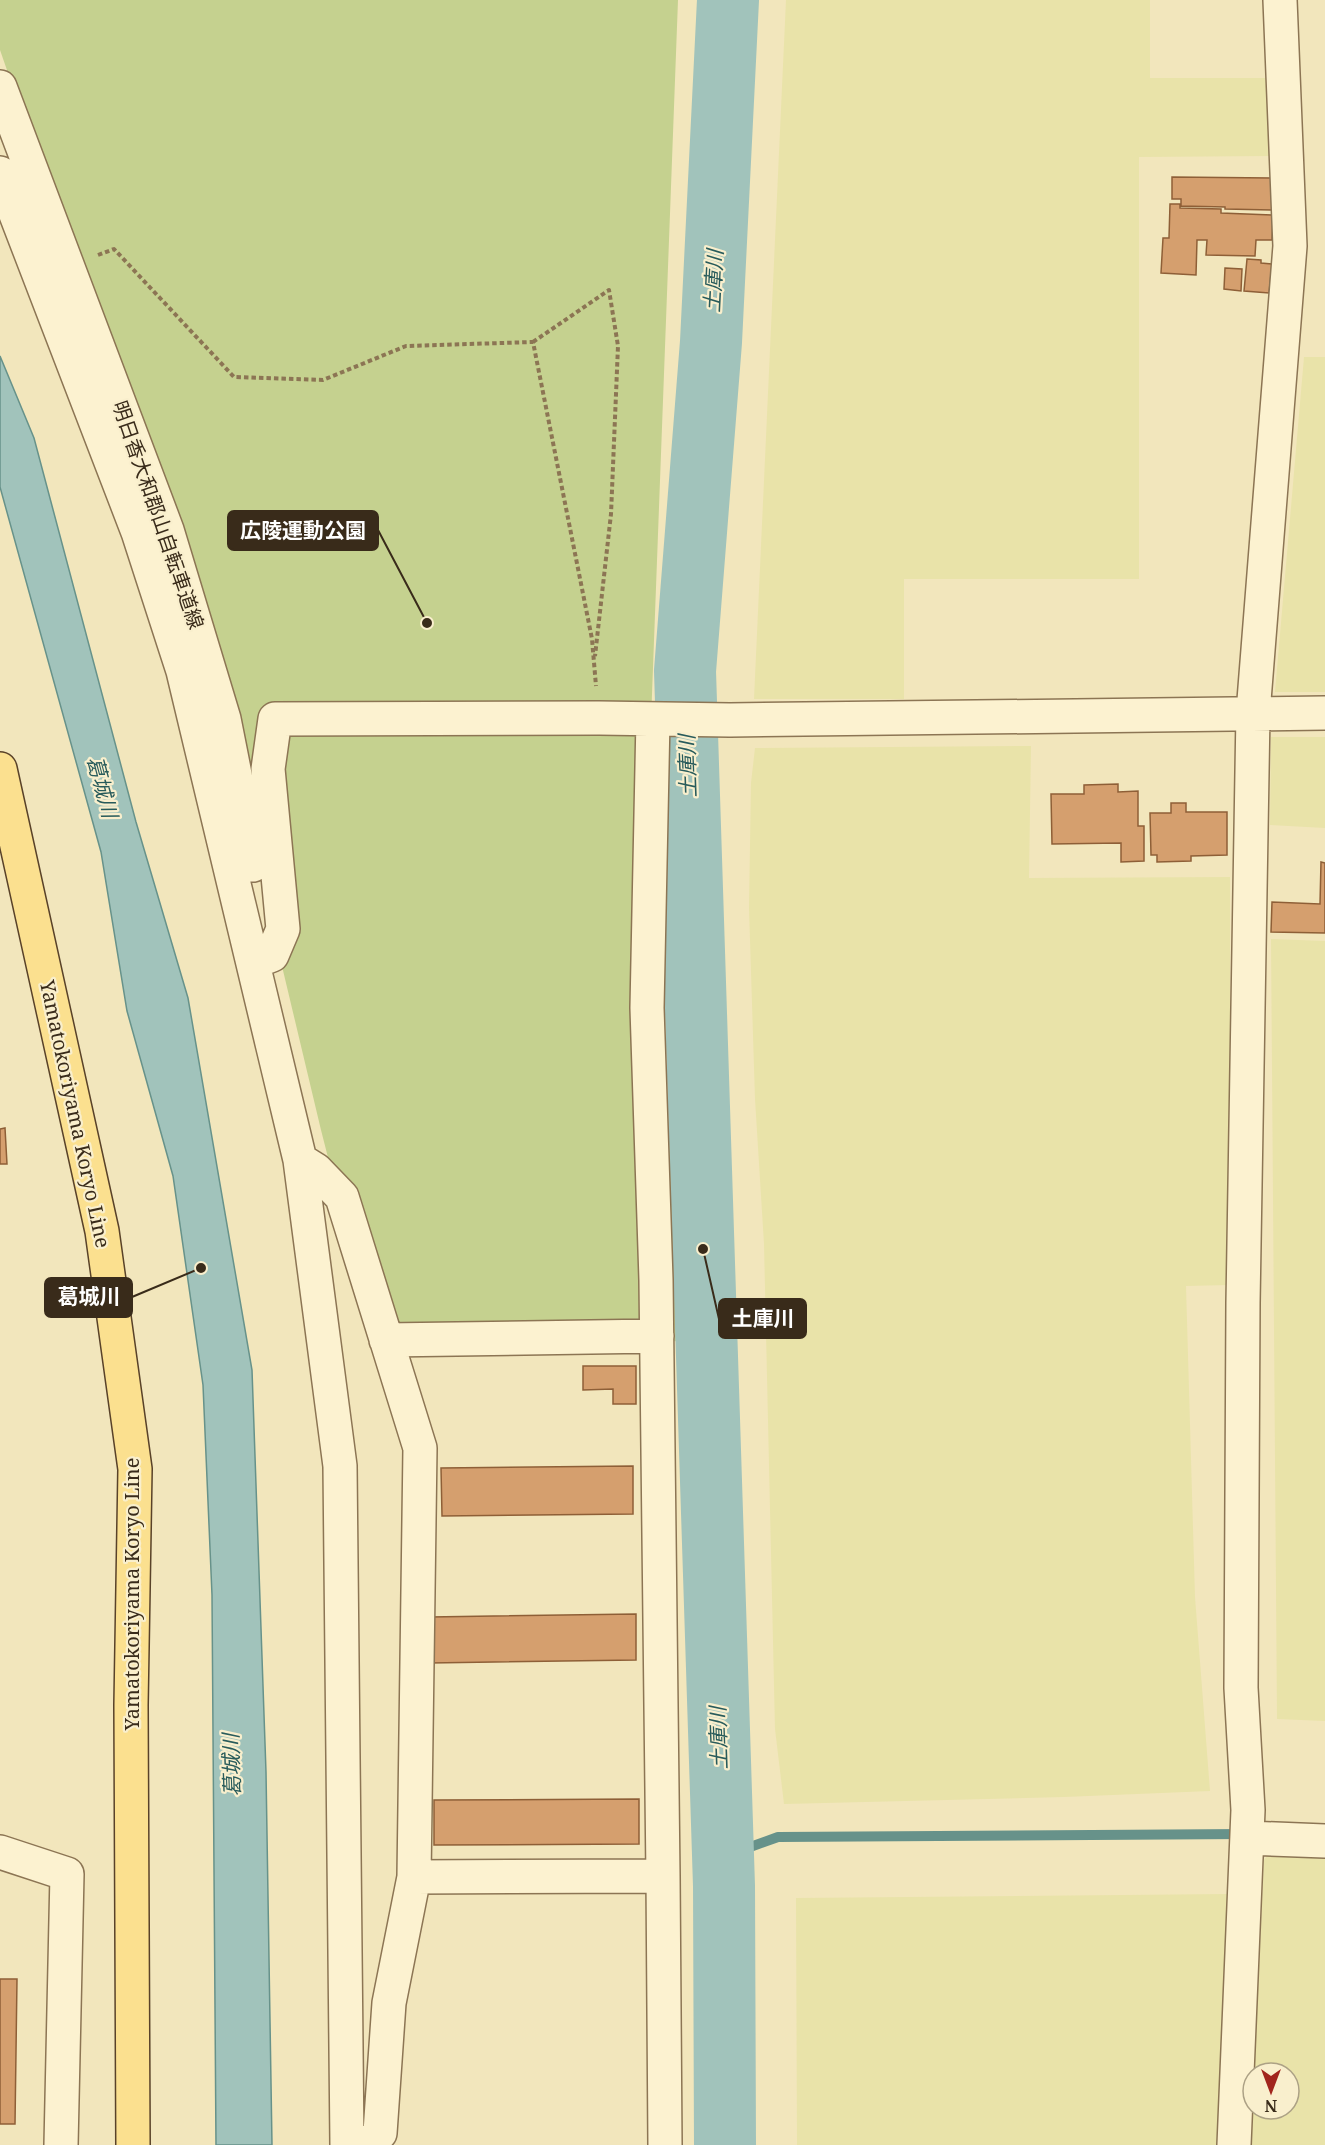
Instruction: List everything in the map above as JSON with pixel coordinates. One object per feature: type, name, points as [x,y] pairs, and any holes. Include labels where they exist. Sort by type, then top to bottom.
[{"type":"main road","name":"Yamatokoriyama Koryo Line","points":[[0,769],[102,1231],[135,1469],[131,1705],[132,2145]]},
{"type":"street","points":[[1234,2145],[1247,1824],[1241,1688],[1243,1314],[1253,713],[1290,246],[1280,0]]},
{"type":"street","name":"明日香大和郡山自転車道線","points":[[0,87],[168,530],[224,719],[246,837],[263,959]]},
{"type":"street","points":[[0,173],[138,532],[180,660],[263,959],[300,1160],[340,1466],[347,2145]]},
{"type":"street","points":[[263,959],[283,929],[268,769],[275,719],[729,720],[1325,713]]},
{"type":"street","points":[[653,719],[647,1008],[657,1336],[665,2145]]},
{"type":"street","points":[[300,1160],[316,1170],[342,1197],[420,1448],[414,1877],[389,2003],[380,2133],[368,2145]]},
{"type":"street","points":[[386,1340],[657,1336]]},
{"type":"street","points":[[1247,1824],[1325,1841]]},
{"type":"street","points":[[0,1852],[67,1874],[61,2145]]},
{"type":"street","points":[[414,1877],[663,1876]]},
{"type":"path","points":[[114,249],[234,377],[323,380],[406,346],[532,342],[609,290],[618,346],[611,514],[594,666]]},
{"type":"path","points":[[532,342],[592,639],[599,718]]},
{"type":"shaded area","points":[[786,0],[1150,0],[1150,78],[1274,78],[1274,156],[1139,157],[1139,579],[904,579],[904,699],[754,699]]},
{"type":"shaded area","points":[[1304,357],[1325,357],[1325,692],[1275,692]]},
{"type":"shaded area","points":[[1271,737],[1325,737],[1325,828],[1270,825]]},
{"type":"shaded area","points":[[1031,746],[1029,878],[1230,877],[1230,1285],[1186,1286],[1195,1597],[1210,1791],[784,1804],[775,1729],[764,1244],[755,1099],[749,908],[751,783],[755,748]]},
{"type":"shaded area","points":[[1271,939],[1325,941],[1325,1721],[1277,1719]]},
{"type":"shaded area","points":[[1270,1852],[1325,1853],[1325,2145],[1251,2145],[1252,2121],[1301,2121],[1301,2061],[1255,2061],[1264,1860]]},
{"type":"shaded area","points":[[1229,1894],[1228,2145],[797,2145],[796,1898]]},
{"type":"green space","points":[[0,0],[678,0],[651,721],[678,1341],[379,1358],[321,1130],[177,525],[66,240],[0,50]]},
{"type":"water","points":[[0,356],[34,438],[136,822],[188,998],[252,1370],[266,1772],[272,2145],[216,2145],[212,1595],[203,1385],[173,1176],[127,1011],[101,852],[0,487]]},
{"type":"building","points":[[1172,177],[1274,178],[1274,210],[1181,206],[1181,199],[1172,199]]},
{"type":"building","points":[[1170,204],[1180,204],[1180,208],[1221,209],[1221,213],[1273,215],[1272,240],[1256,240],[1255,256],[1206,255],[1207,240],[1197,240],[1196,275],[1161,273],[1163,238],[1169,238]]},
{"type":"building","points":[[1247,259],[1272,264],[1269,293],[1244,291]]},
{"type":"building","points":[[1225,268],[1242,269],[1241,291],[1224,289]]},
{"type":"building","points":[[1118,784],[1118,792],[1138,791],[1138,826],[1144,826],[1144,861],[1121,862],[1121,843],[1052,844],[1051,794],[1084,794],[1084,785]]},
{"type":"building","points":[[1171,803],[1186,803],[1186,812],[1227,812],[1227,855],[1191,856],[1191,861],[1157,862],[1157,855],[1151,855],[1150,813],[1171,813]]},
{"type":"building","points":[[1321,862],[1325,863],[1325,933],[1271,932],[1272,902],[1320,904]]},
{"type":"building","points":[[5,1128],[7,1164],[0,1164],[0,1129]]},
{"type":"building","points":[[583,1366],[636,1366],[636,1404],[613,1404],[613,1389],[583,1390]]},
{"type":"building","points":[[633,1466],[633,1514],[442,1516],[441,1468]]},
{"type":"building","points":[[636,1614],[636,1660],[430,1663],[430,1617]]},
{"type":"building","points":[[639,1799],[639,1844],[434,1845],[434,1800]]},
{"type":"building","points":[[0,1979],[17,1979],[15,2124],[0,2124]]},
{"type":"waterway","name":"土庫川","points":[[725,2145],[724,1886],[685,671],[711,342],[728,0]]},
{"type":"waterway","points":[[724,1886],[742,1850],[778,1837],[1244,1834]]},
{"type":"place","name":"広陵運動公園","points":[[427,623]]},
{"type":"place","name":"土庫川","points":[[703,1249]]},
{"type":"place","name":"葛城川","points":[[201,1268]]}]
